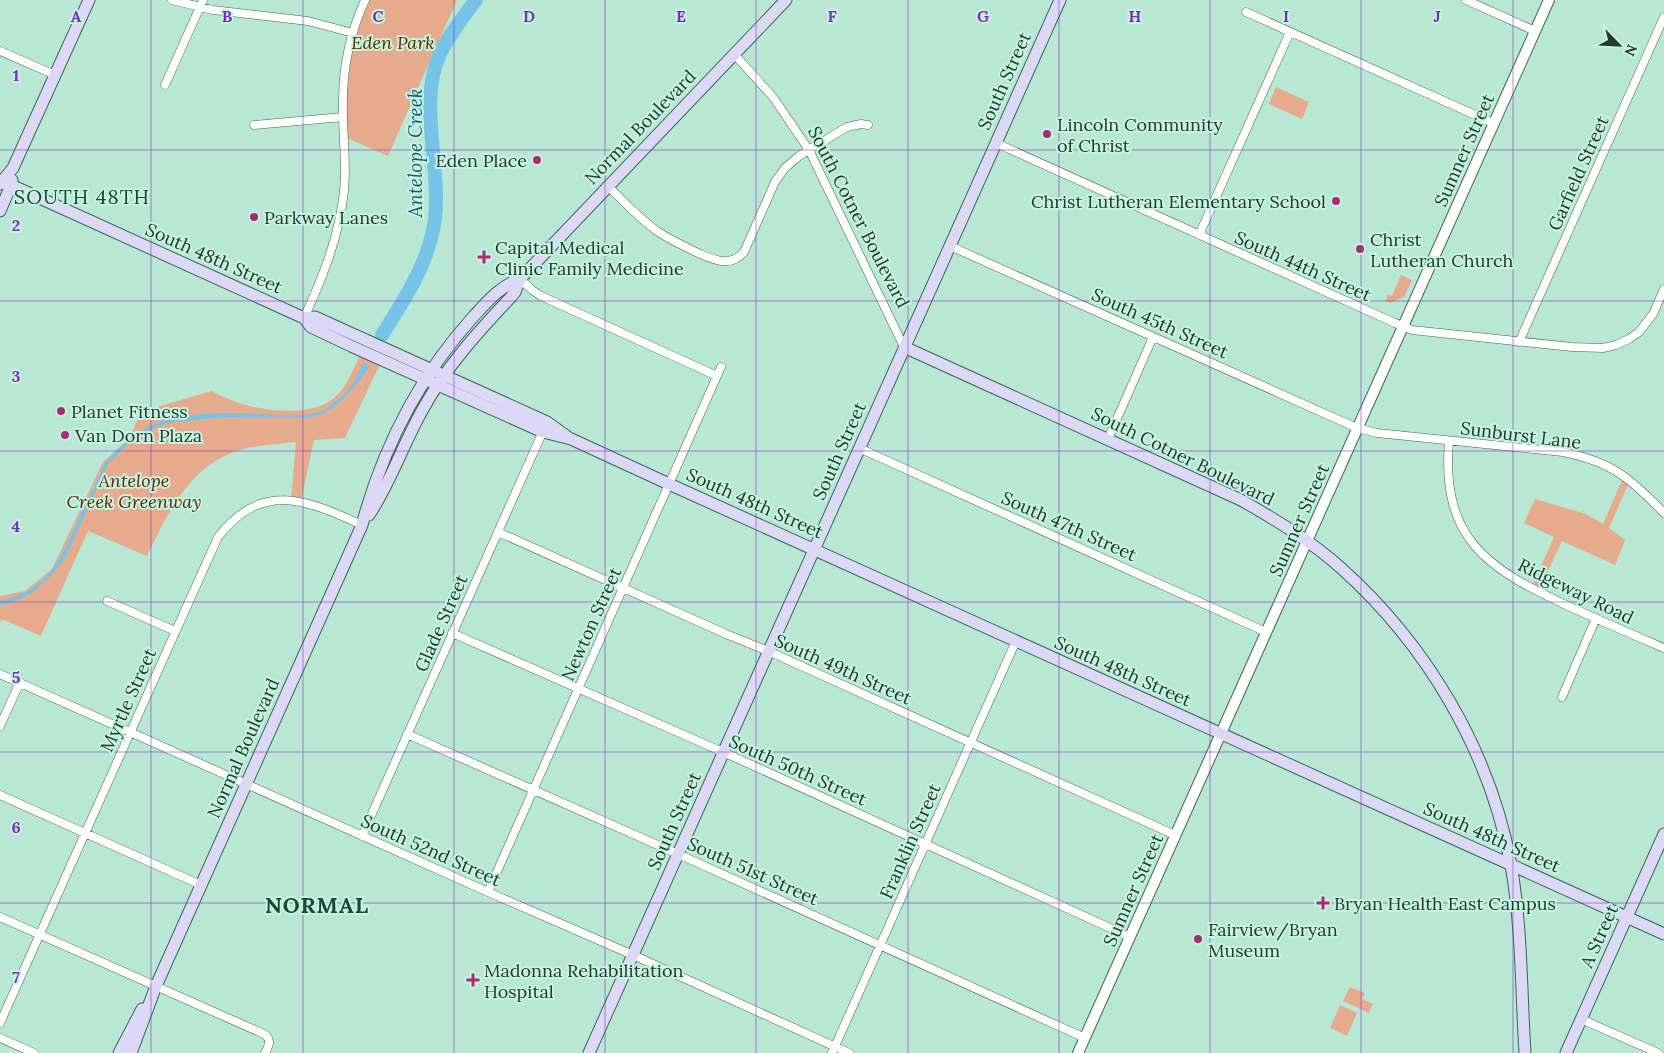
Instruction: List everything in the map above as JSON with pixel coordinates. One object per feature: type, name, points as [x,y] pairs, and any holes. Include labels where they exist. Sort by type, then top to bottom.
[{"type":"main road","points":[[0,211],[3,183],[13,168],[89,0]]},
{"type":"main road","name":"Normal Boulevard","points":[[131,1053],[156,986],[362,525],[374,484],[393,439],[428,374],[463,328],[501,288],[520,279],[786,0]]},
{"type":"main road","name":"South Street","points":[[589,1053],[1060,0]]},
{"type":"main road","name":"South 48th Street","points":[[3,183],[304,318],[311,327],[428,374],[1664,934]]},
{"type":"main road","name":"Normal Boulevard","points":[[362,525],[384,491],[417,419],[440,380],[471,341],[511,298],[520,279]]},
{"type":"main road","name":"South Cotner Boulevard","points":[[904,347],[1235,496],[1307,541],[1364,589],[1413,647],[1445,694],[1463,727],[1486,779],[1502,826],[1511,865],[1519,928],[1525,1053]]},
{"type":"main road","name":"A Street","points":[[1566,1053],[1664,834]]},
{"type":"main road","name":"Normal Boulevard","points":[[119,1053],[156,986]]},
{"type":"street","points":[[172,0],[201,4],[236,14],[308,20],[353,33]]},
{"type":"street","points":[[304,318],[329,260],[340,217],[345,170],[344,78],[353,33],[364,0]]},
{"type":"street","points":[[1466,0],[1535,31]]},
{"type":"street","name":"Sumner Street","points":[[1078,1053],[1549,0]]},
{"type":"street","points":[[165,85],[201,4]]},
{"type":"street","points":[[1246,12],[1494,123]]},
{"type":"street","name":"Garfield Street","points":[[1519,342],[1664,17]]},
{"type":"street","points":[[1199,235],[1290,32]]},
{"type":"street","points":[[0,51],[55,76]]},
{"type":"street","name":"South Cotner Boulevard","points":[[734,54],[775,99],[809,150],[904,347]]},
{"type":"street","points":[[254,125],[343,117]]},
{"type":"street","points":[[608,186],[642,219],[665,236],[712,259],[730,262],[739,257],[746,248],[781,172],[794,160],[849,126],[868,125]]},
{"type":"street","name":"South 44th Street","points":[[996,143],[1403,327],[1426,332],[1594,349],[1616,345],[1629,339],[1647,323],[1664,289]]},
{"type":"street","name":"South 45th Street","points":[[950,246],[1357,428]]},
{"type":"street","points":[[520,279],[541,296],[717,376]]},
{"type":"street","points":[[1108,439],[1153,337]]},
{"type":"street","name":"Newton Street","points":[[488,892],[721,367]]},
{"type":"street","name":"Glade Street","points":[[362,836],[545,427]]},
{"type":"street","name":"Sunburst Lane","points":[[1357,428],[1377,433],[1563,452],[1594,460],[1623,474],[1664,511]]},
{"type":"street","name":"Ridgeway Road","points":[[1449,441],[1447,464],[1450,494],[1458,520],[1474,545],[1485,557],[1516,580],[1664,648]]},
{"type":"street","name":"South 47th Street","points":[[860,448],[1266,632]]},
{"type":"street","name":"Myrtle Street","points":[[0,1023],[218,537],[226,526],[246,510],[268,502],[291,500],[315,505],[362,525]]},
{"type":"street","name":"South 49th Street","points":[[498,532],[768,651],[1175,835]]},
{"type":"street","points":[[107,600],[175,631]]},
{"type":"street","points":[[1562,697],[1596,618]]},
{"type":"street","name":"South 50th Street","points":[[452,633],[723,752],[1130,937]]},
{"type":"street","name":"Franklin Street","points":[[833,1050],[1016,641]]},
{"type":"street","name":"South 52nd Street","points":[[0,674],[633,955],[833,1050],[849,1053]]},
{"type":"street","points":[[0,726],[20,682]]},
{"type":"street","name":"South 51st Street","points":[[407,734],[1085,1038]]},
{"type":"street","points":[[0,795],[201,885]]},
{"type":"street","points":[[0,917],[264,1034],[269,1039],[265,1053]]},
{"type":"street","points":[[1581,1019],[1658,1053]]},
{"type":"street","points":[[0,1038],[34,1053]]},
{"type":"green space","name":"Eden Park","points":[[365,0],[457,0],[388,156],[345,137],[344,78]]},
{"type":"green space","points":[[1276,87],[1309,102],[1302,119],[1269,104]]},
{"type":"green space","points":[[1401,275],[1412,280],[1404,297],[1390,303],[1385,301],[1388,295],[1392,296]]},
{"type":"green space","name":"Antelope Creek Greenway","points":[[362,351],[382,360],[345,438],[314,440],[301,501],[291,500],[296,442],[243,449],[225,456],[209,465],[183,491],[147,556],[88,531],[41,636],[4,620],[0,621],[0,596],[25,591],[52,569],[103,462],[129,439],[141,412],[211,391],[233,401],[257,408],[285,411],[312,408],[324,404],[339,393]]},
{"type":"green space","points":[[1624,476],[1630,480],[1609,528],[1625,540],[1615,565],[1562,541],[1538,592],[1531,589],[1554,537],[1524,523],[1535,499],[1586,514],[1603,524]]},
{"type":"green space","points":[[1350,987],[1365,993],[1362,999],[1373,1004],[1369,1013],[1343,1001]]},
{"type":"green space","points":[[1340,1005],[1357,1013],[1347,1036],[1330,1028]]},
{"type":"water","points":[[363,363],[370,366],[351,391],[336,405],[319,415],[309,418],[223,417],[166,423],[149,430],[128,444],[109,462],[65,558],[37,589],[21,599],[0,605],[0,601],[30,590],[50,572],[65,548],[104,465],[122,445],[138,433],[162,421],[196,415],[235,413],[290,416],[315,413],[326,409],[350,388]]},
{"type":"waterway","name":"Antelope Creek","points":[[382,335],[414,282],[431,240],[436,205],[430,115],[434,73],[440,54],[456,26],[476,0]]},
{"type":"place","name":"Lincoln Community of Christ","points":[[1047,134]]},
{"type":"place","name":"Eden Place","points":[[537,160]]},
{"type":"place","name":"Christ Lutheran Elementary School","points":[[1336,201]]},
{"type":"place","name":"Parkway Lanes","points":[[254,217]]},
{"type":"place","name":"Christ Lutheran Church","points":[[1360,249]]},
{"type":"place","name":"Capital Medical Clinic Family Medicine","points":[[484,257]]},
{"type":"place","name":"Planet Fitness","points":[[61,411]]},
{"type":"place","name":"Van Dorn Plaza","points":[[65,435]]},
{"type":"place","name":"Bryan Health East Campus","points":[[1323,903]]},
{"type":"place","name":"Fairview/Bryan Museum","points":[[1198,939]]},
{"type":"place","name":"Madonna Rehabilitation Hospital","points":[[473,980]]},
{"type":"district","name":"SOUTH 48TH","points":[[82,196]]},
{"type":"district","name":"NORMAL","points":[[317,905]]}]
